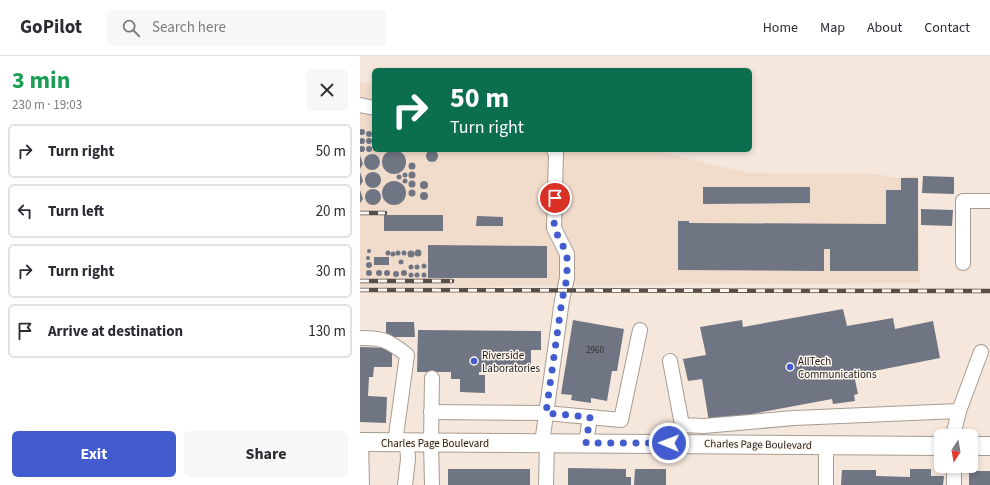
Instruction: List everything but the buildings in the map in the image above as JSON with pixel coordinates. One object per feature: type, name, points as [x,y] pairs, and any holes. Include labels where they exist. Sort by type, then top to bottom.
[{"type":"main road","name":"Charles Page Boulevard","points":[[361,442],[934,446]]},
{"type":"main road","points":[[978,446],[990,446]]},
{"type":"street","points":[[360,104],[372,107]]},
{"type":"street","points":[[546,485],[544,443],[546,413],[562,300],[567,278],[567,254],[554,228],[556,152]]},
{"type":"street","points":[[963,263],[963,201],[990,201]]},
{"type":"street","points":[[431,412],[546,413],[621,420],[640,330]]},
{"type":"street","points":[[360,338],[379,338],[389,342],[407,354],[401,443],[408,459],[405,485]]},
{"type":"street","points":[[955,429],[959,411],[981,352]]},
{"type":"street","points":[[670,361],[682,425],[704,426],[794,418],[959,411]]},
{"type":"street","points":[[432,378],[432,485]]},
{"type":"street","points":[[586,443],[590,417]]},
{"type":"street","points":[[361,442],[362,485]]},
{"type":"street","points":[[826,445],[826,485]]},
{"type":"street","points":[[954,473],[954,485]]},
{"type":"shaded area","points":[[360,82],[372,84],[372,152],[661,152],[748,173],[878,174],[895,178],[918,176],[920,283],[360,287]]},
{"type":"railway","points":[[360,213],[385,213]]},
{"type":"railway","points":[[360,281],[452,281]]},
{"type":"railway","points":[[360,290],[990,291]]},
{"type":"place","name":"Riverside Laboratories","points":[[474,361]]},
{"type":"place","name":"AllTech Communications","points":[[790,367]]},
{"type":"route","points":[[555,198],[554,228],[567,254],[567,278],[562,300],[546,413],[590,417],[586,443],[669,443]]}]
